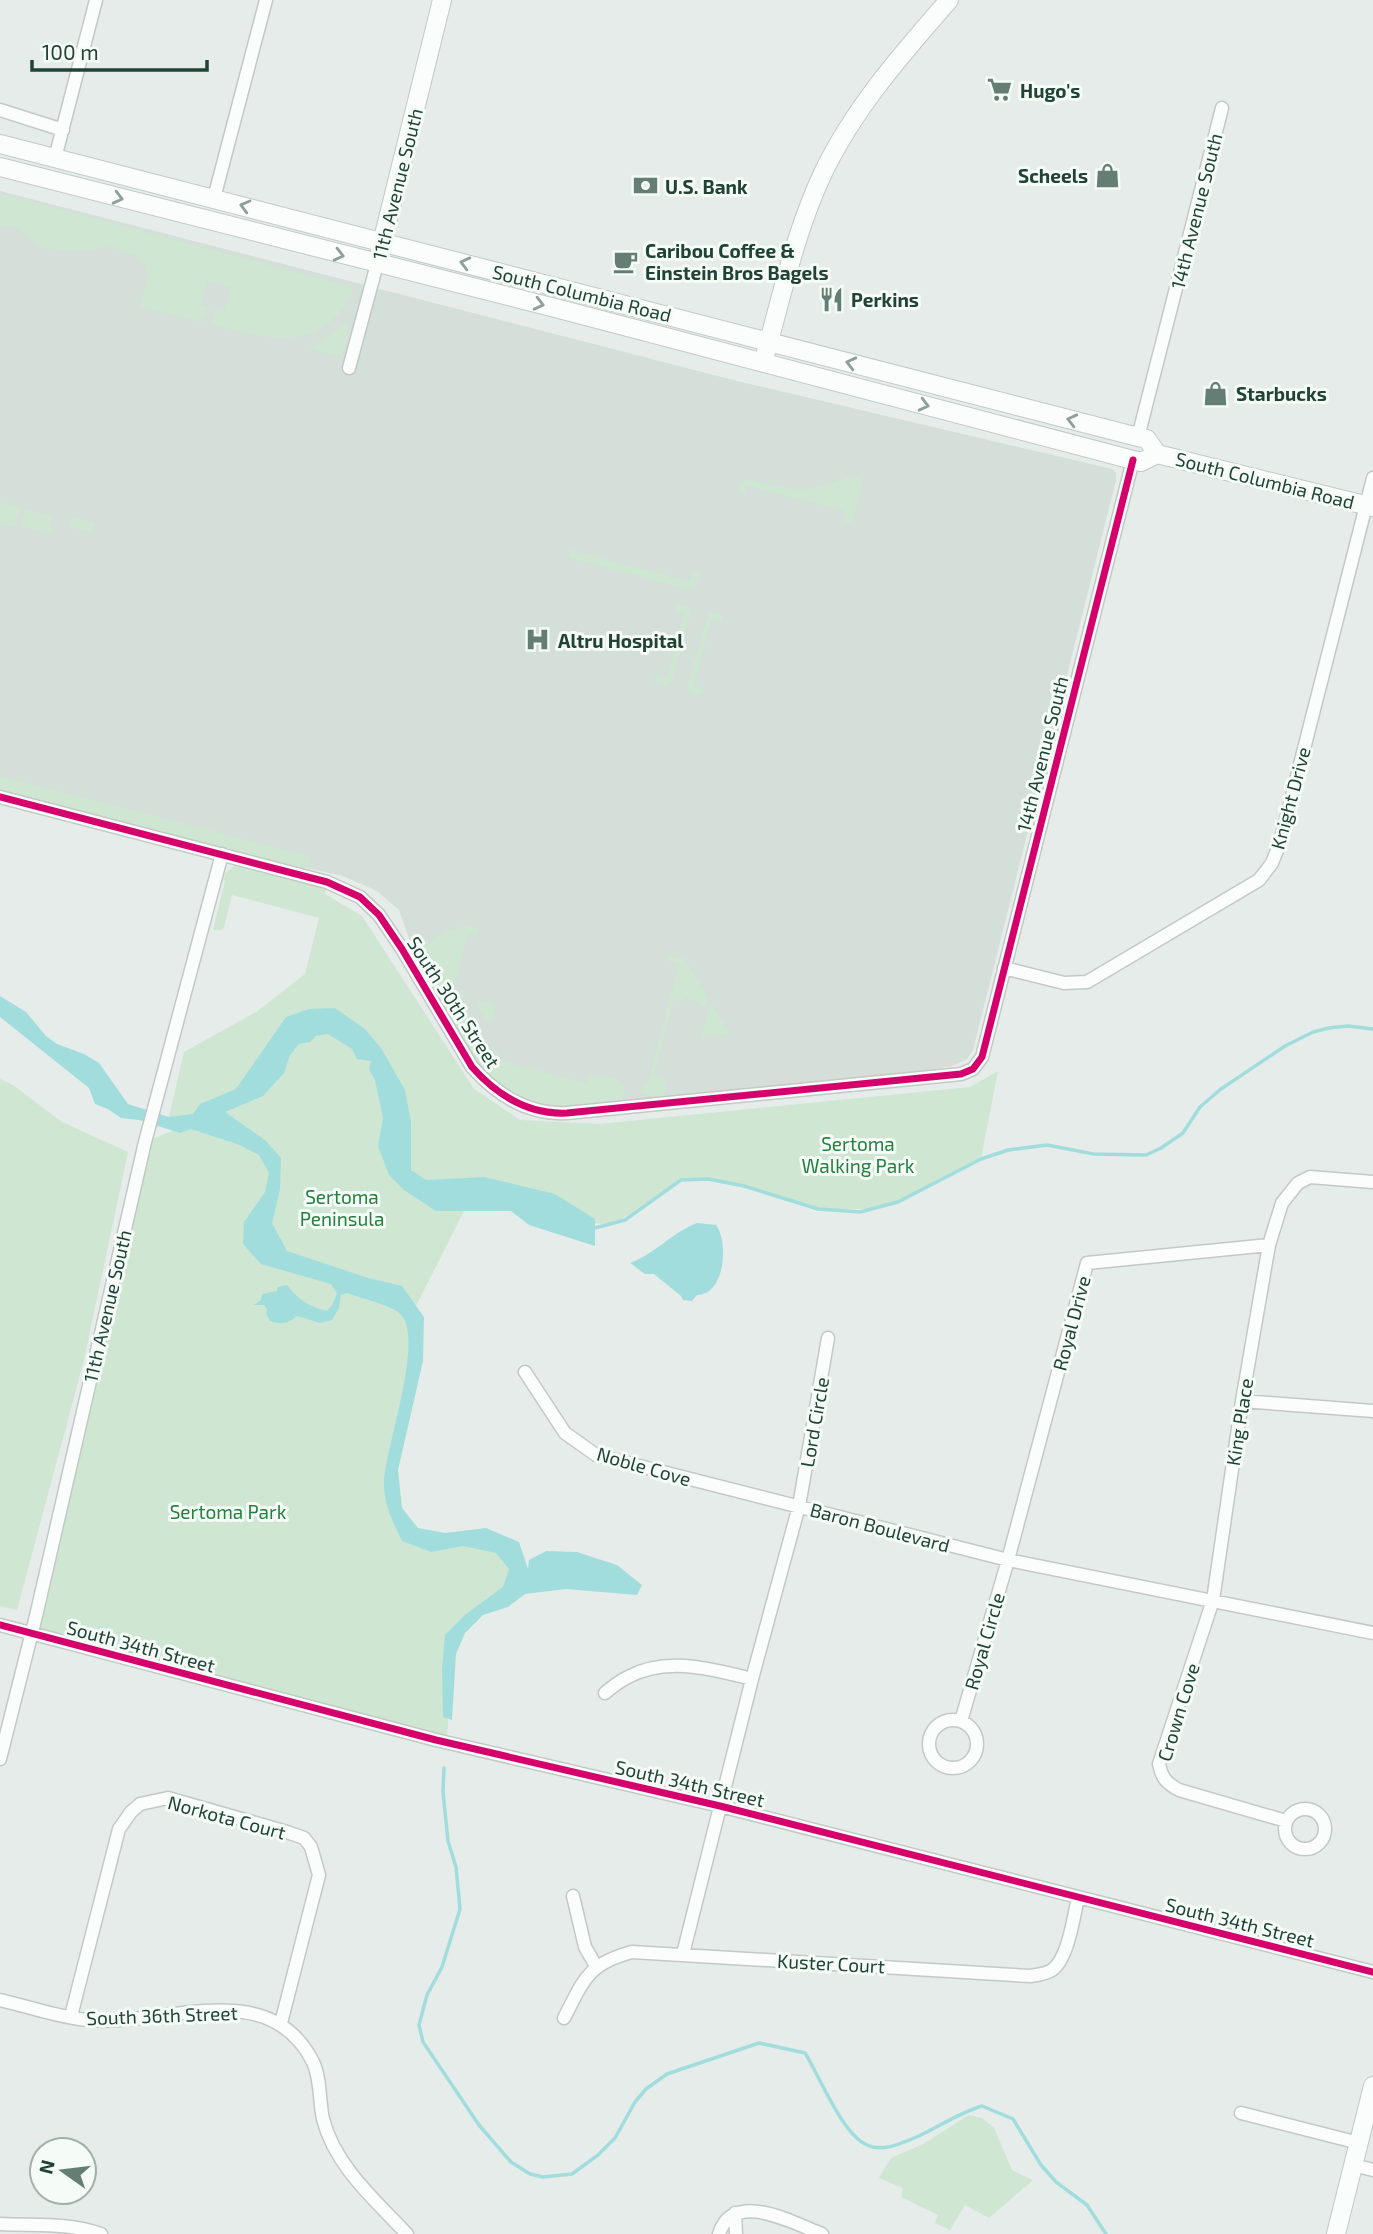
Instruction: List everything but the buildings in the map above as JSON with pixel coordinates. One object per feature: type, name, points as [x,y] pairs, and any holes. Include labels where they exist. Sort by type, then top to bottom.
[{"type":"main road","name":"11th Avenue South","points":[[377,264],[442,0]]},
{"type":"main road","points":[[763,364],[791,257],[823,173],[867,98],[949,0]]},
{"type":"main road","name":"South Columbia Road","points":[[0,144],[1138,436],[1147,439],[1157,454]]},
{"type":"main road","points":[[1,167],[22,169],[50,163],[55,158]]},
{"type":"main road","name":"South Columbia Road","points":[[1,167],[563,310],[1141,462],[1157,454],[1369,506]]},
{"type":"main road","points":[[1074,443],[1118,444],[1138,436]]},
{"type":"main road","points":[[1336,2234],[1373,2086]]},
{"type":"street","points":[[55,158],[96,0]]},
{"type":"street","points":[[214,198],[266,0]]},
{"type":"street","name":"14th Avenue South","points":[[1138,436],[1222,108]]},
{"type":"street","points":[[0,110],[62,130]]},
{"type":"street","name":"11th Avenue South","points":[[349,368],[377,264]]},
{"type":"street","name":"14th Avenue South","points":[[982,1056],[1133,460]]},
{"type":"street","name":"Knight Drive","points":[[1004,968],[1064,983],[1087,982],[1259,880],[1272,863],[1280,843],[1369,506],[1373,478]]},
{"type":"street","name":"South 30th Street","points":[[0,797],[327,882],[360,897],[379,915],[402,949],[472,1067],[484,1081],[507,1098],[538,1111],[567,1113],[961,1074],[972,1069],[982,1056]]},
{"type":"street","name":"11th Avenue South","points":[[0,1759],[32,1634],[156,1100],[222,854]]},
{"type":"street","name":"King Place","points":[[1213,1600],[1242,1401],[1269,1245],[1282,1203],[1298,1183],[1311,1177],[1373,1182]]},
{"type":"street","name":"Royal Drive","points":[[1008,1560],[1087,1263],[1269,1245]]},
{"type":"street","name":"Lord Circle","points":[[799,1506],[828,1338]]},
{"type":"street","name":"Noble Cove","points":[[525,1372],[565,1433],[596,1455],[799,1506]]},
{"type":"street","points":[[1242,1401],[1373,1411]]},
{"type":"street","name":"Baron Boulevard","points":[[683,1954],[752,1679],[799,1506],[1008,1560],[1373,1633]]},
{"type":"street","name":"Royal Circle","points":[[961,1721],[1008,1560]]},
{"type":"street","name":"Crown Cove","points":[[1213,1600],[1159,1764],[1161,1777],[1179,1790],[1286,1821]]},
{"type":"street","name":"South 34th Street","points":[[0,1625],[436,1740],[720,1806],[1373,1972]]},
{"type":"street","points":[[605,1693],[628,1676],[666,1664],[712,1669],[752,1679]]},
{"type":"street","name":"Norkota Court","points":[[71,2016],[119,1829],[140,1804],[168,1798],[287,1832],[304,1838],[311,1847],[319,1875],[281,2023]]},
{"type":"street","points":[[564,2018],[586,1977],[596,1966],[586,1947],[573,1896]]},
{"type":"street","name":"Kuster Court","points":[[596,1966],[614,1956],[632,1952],[1030,1976],[1052,1970],[1060,1961],[1078,1897]]},
{"type":"street","name":"South 36th Street","points":[[0,2000],[88,2021],[248,2011],[281,2023],[297,2038],[314,2063],[323,2119],[336,2153],[407,2234]]},
{"type":"street","points":[[1241,2113],[1359,2143]]},
{"type":"street","points":[[1353,2165],[1373,2170]]},
{"type":"street","points":[[719,2234],[734,2213],[744,2210],[761,2212],[822,2234]]},
{"type":"street","points":[[734,2213],[736,2234]]},
{"type":"street","points":[[0,2224],[50,2224],[101,2234]]},
{"type":"shaded area","name":"Altru Hospital","points":[[0,191],[737,381],[1112,469],[1116,473],[1116,480],[973,1050],[967,1059],[952,1066],[909,1073],[582,1105],[555,1106],[531,1101],[519,1096],[472,1054],[415,955],[399,910],[377,891],[343,876],[0,800]]},
{"type":"green space","points":[[0,193],[352,287],[352,294],[341,311],[327,324],[296,337],[280,338],[211,325],[215,309],[224,312],[231,288],[207,281],[200,305],[208,308],[202,322],[140,307],[148,279],[146,266],[136,256],[111,247],[79,251],[41,248],[17,228],[8,225],[0,228]]},
{"type":"green space","points":[[345,324],[349,326],[341,355],[336,356],[307,347],[321,341]]},
{"type":"green space","points":[[851,475],[861,479],[862,484],[853,520],[849,523],[844,521],[845,511],[747,486],[745,495],[739,493],[740,484],[747,479],[799,489],[823,486]]},
{"type":"green space","points":[[0,502],[20,507],[15,527],[0,523]]},
{"type":"green space","points":[[25,509],[50,516],[53,534],[21,526]]},
{"type":"green space","points":[[75,517],[95,523],[92,533],[71,527],[70,519]]},
{"type":"green space","points":[[571,550],[689,581],[694,571],[699,573],[695,587],[689,589],[569,558]]},
{"type":"green space","points":[[676,604],[687,606],[691,610],[672,682],[667,686],[656,681],[659,676],[667,678],[684,613],[674,609]]},
{"type":"green space","points":[[709,612],[723,615],[721,622],[711,620],[694,685],[705,690],[700,696],[690,694],[687,687]]},
{"type":"green space","points":[[0,776],[305,855],[311,862],[304,868],[297,868],[0,792]]},
{"type":"green space","points":[[235,865],[327,888],[325,894],[362,916],[474,1089],[520,1120],[599,1124],[970,1087],[998,1071],[981,1159],[892,1204],[865,1209],[818,1209],[744,1186],[708,1179],[681,1180],[614,1224],[549,1222],[475,1189],[415,1308],[416,1317],[389,1470],[408,1532],[510,1545],[522,1579],[472,1616],[454,1647],[447,1736],[31,1634],[145,1142],[197,1121],[169,1117],[184,1052],[256,1012],[305,974],[319,918],[232,895],[224,927],[221,930],[213,930],[225,881],[223,880],[226,872]]},
{"type":"green space","points":[[465,926],[477,928],[479,931],[476,936],[468,934],[454,988],[463,992],[462,1002],[489,1048],[499,1052],[498,1060],[586,1083],[589,1073],[618,1080],[625,1087],[622,1100],[564,1107],[545,1105],[524,1099],[503,1088],[486,1074],[418,960],[417,952],[427,942],[445,932]]},
{"type":"green space","points":[[667,955],[685,959],[708,998],[706,1007],[700,1006],[698,1001],[686,998],[684,1001],[674,999],[654,1074],[665,1077],[666,1093],[652,1097],[641,1090],[649,1079],[679,964],[666,960]]},
{"type":"green space","points":[[479,1000],[496,1006],[490,1025],[476,1004]]},
{"type":"green space","points":[[711,1002],[730,1034],[701,1038]]},
{"type":"green space","points":[[0,1079],[13,1085],[62,1122],[128,1152],[84,1360],[17,1610],[0,1606]]},
{"type":"green space","points":[[969,2115],[982,2118],[994,2128],[1012,2170],[1033,2180],[989,2218],[965,2205],[950,2230],[935,2223],[938,2215],[901,2197],[903,2188],[879,2178],[891,2158],[923,2144]]},
{"type":"water","points":[[0,996],[26,1012],[46,1036],[57,1044],[99,1063],[128,1104],[169,1117],[193,1114],[200,1104],[236,1089],[286,1017],[309,1009],[335,1008],[365,1029],[381,1048],[405,1090],[411,1122],[411,1170],[426,1180],[484,1177],[555,1194],[595,1219],[595,1246],[529,1225],[511,1211],[436,1211],[404,1190],[389,1175],[378,1146],[383,1118],[375,1080],[369,1069],[371,1061],[357,1059],[352,1049],[328,1034],[299,1044],[290,1055],[284,1073],[263,1096],[225,1112],[265,1140],[281,1158],[280,1189],[272,1223],[287,1251],[368,1278],[402,1286],[424,1317],[423,1361],[398,1470],[402,1508],[418,1528],[445,1533],[486,1528],[519,1542],[528,1569],[529,1560],[546,1551],[577,1552],[617,1565],[642,1585],[637,1595],[566,1589],[525,1594],[508,1607],[483,1615],[465,1633],[456,1654],[452,1720],[443,1717],[442,1669],[445,1635],[466,1614],[503,1587],[509,1569],[496,1553],[463,1546],[431,1552],[402,1541],[392,1520],[384,1484],[407,1366],[406,1324],[398,1312],[347,1293],[341,1295],[339,1308],[332,1320],[320,1323],[297,1316],[284,1323],[270,1321],[264,1305],[254,1305],[261,1300],[262,1294],[277,1291],[278,1287],[287,1285],[305,1302],[327,1311],[337,1293],[331,1284],[261,1264],[243,1244],[244,1222],[265,1192],[269,1173],[259,1155],[240,1145],[191,1129],[180,1133],[139,1120],[121,1118],[95,1104],[89,1088],[0,1017]]},
{"type":"water","points":[[697,1223],[716,1225],[722,1243],[722,1266],[714,1286],[706,1293],[697,1295],[692,1301],[683,1300],[654,1274],[645,1274],[630,1263]]},
{"type":"waterway","points":[[591,1229],[625,1220],[681,1180],[708,1179],[744,1186],[818,1209],[860,1212],[898,1202],[981,1159],[1008,1150],[1047,1145],[1094,1154],[1146,1155],[1183,1133],[1200,1107],[1221,1089],[1285,1046],[1313,1032],[1329,1028],[1348,1026],[1373,1029]]},
{"type":"waterway","points":[[444,1768],[443,1792],[448,1841],[456,1867],[460,1909],[442,1967],[427,1995],[419,2025],[423,2042],[479,2125],[511,2162],[530,2174],[543,2177],[572,2174],[598,2155],[615,2138],[635,2102],[646,2089],[667,2074],[759,2043],[805,2053],[840,2117],[858,2139],[873,2147],[900,2144],[982,2106],[1013,2119],[1041,2165],[1056,2182],[1087,2205],[1106,2234]]},
{"type":"cycle path","points":[[0,797],[327,882],[360,897],[379,915],[402,949],[472,1067],[503,1094],[539,1111],[567,1113],[961,1074],[973,1069],[982,1057],[1133,460]]},
{"type":"cycle path","points":[[0,1625],[436,1740],[720,1806],[1373,1972]]},
{"type":"place","name":"Hugo's","points":[[1000,90]]},
{"type":"place","name":"Scheels","points":[[1108,175]]},
{"type":"place","name":"U.S. Bank","points":[[645,186]]},
{"type":"place","name":"Caribou Coffee & Einstein Bros Bagels","points":[[625,261]]},
{"type":"place","name":"Perkins","points":[[831,299]]},
{"type":"place","name":"Starbucks","points":[[1216,393]]},
{"type":"place","name":"Altru Hospital","points":[[538,640]]},
{"type":"park label","name":"Sertoma Walking Park","points":[[858,1154]]},
{"type":"park label","name":"Sertoma Peninsula","points":[[342,1207]]},
{"type":"park label","name":"Sertoma Park","points":[[228,1511]]}]
